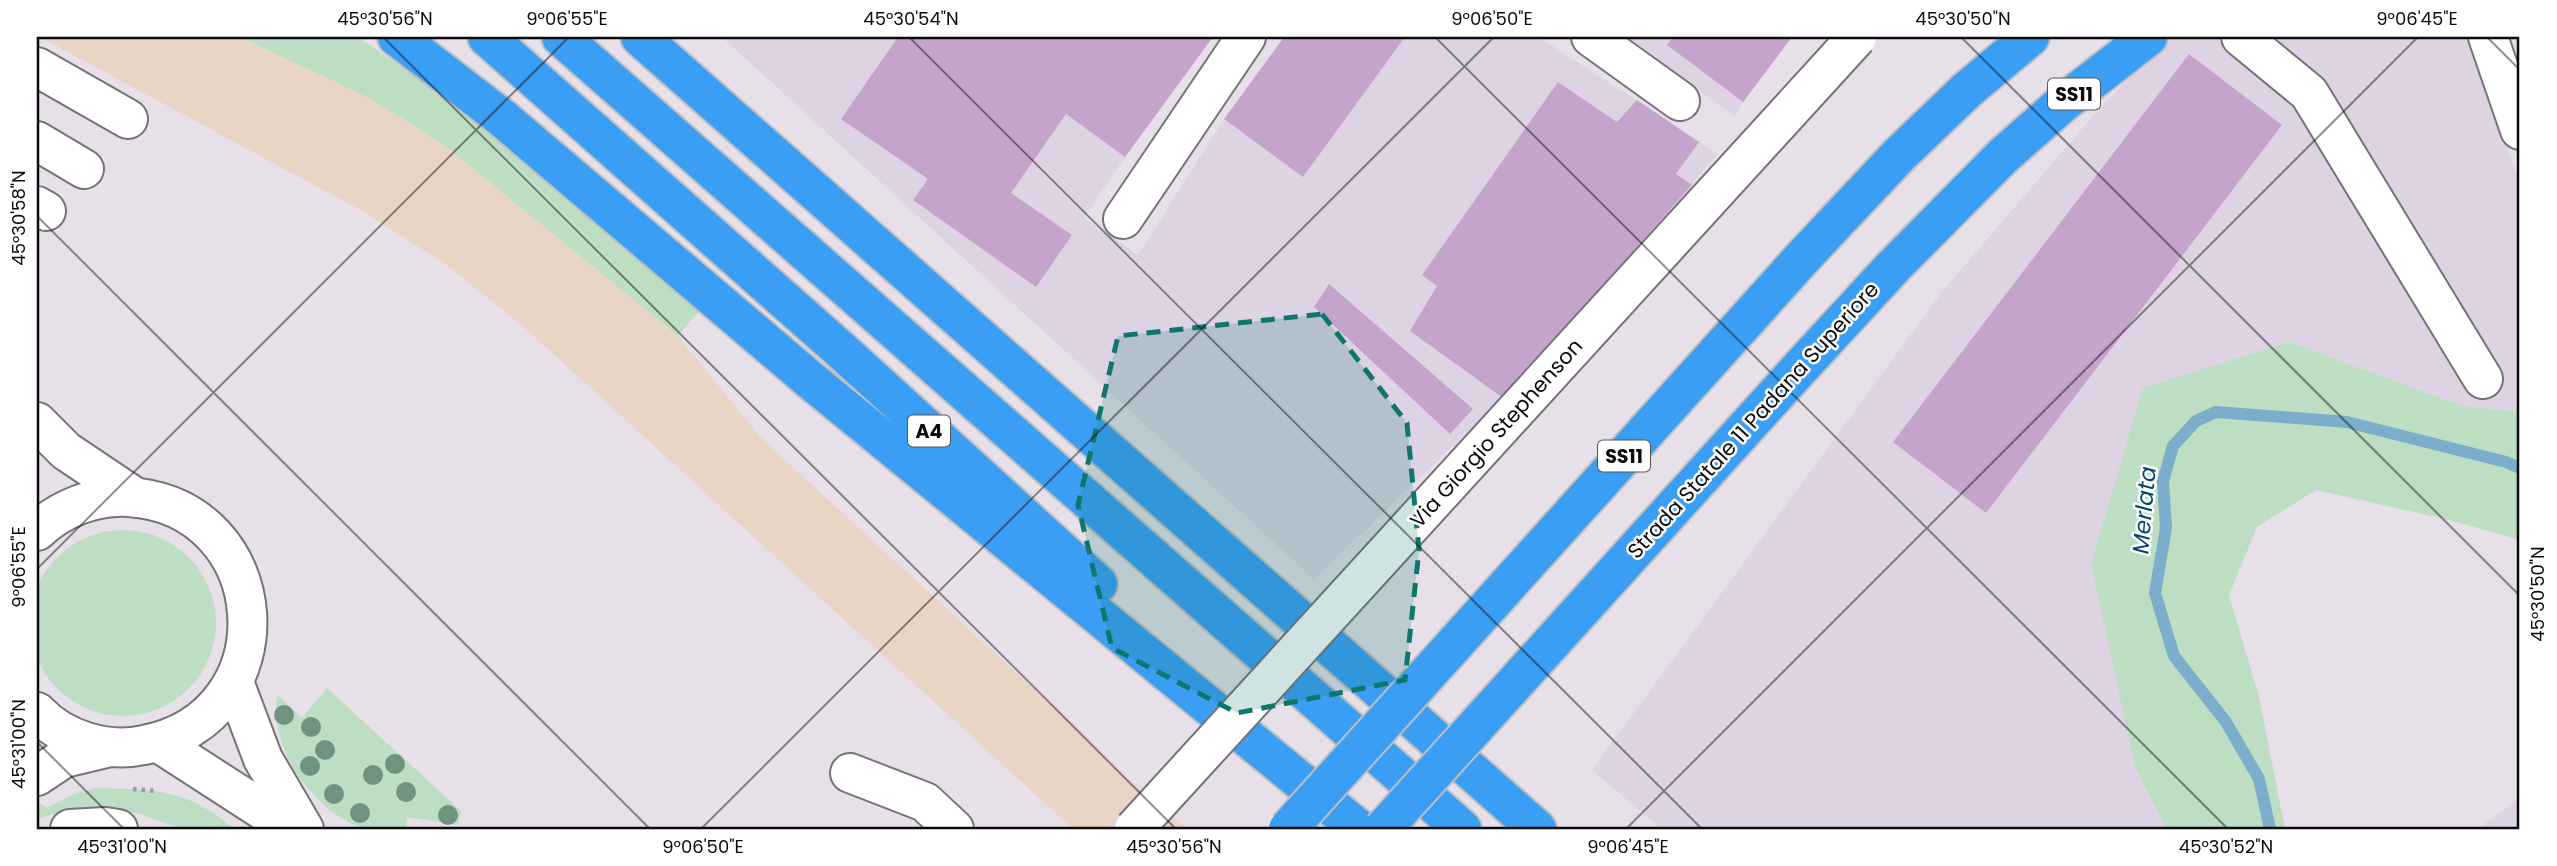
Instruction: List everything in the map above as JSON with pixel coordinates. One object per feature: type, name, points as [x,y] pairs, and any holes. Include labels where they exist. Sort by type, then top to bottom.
[{"type":"highway","points":[[397,37],[501,117],[809,380],[1359,829]]},
{"type":"highway","name":"A4","points":[[487,37],[843,352],[1367,829]]},
{"type":"highway","name":"A4","points":[[561,37],[1462,829]]},
{"type":"highway","points":[[640,37],[1537,829]]},
{"type":"highway","name":"SS11","points":[[1287,829],[1833,225],[1899,155],[1967,90],[2030,37]]},
{"type":"highway","name":"Strada Statale 11 Padana Superiore","points":[[1383,829],[1893,267],[2003,156],[2063,103],[2148,37]]},
{"type":"street","points":[[1123,219],[1247,37]]},
{"type":"street","points":[[1591,37],[1680,101]]},
{"type":"street","name":"Via Giorgio Stephenson","points":[[1134,829],[1857,37]]},
{"type":"street","points":[[2241,37],[2308,93],[2483,379]]},
{"type":"street","points":[[2488,37],[2520,130]]},
{"type":"street","points":[[37,67],[128,119]]},
{"type":"street","points":[[37,141],[84,169]]},
{"type":"street","points":[[37,422],[66,451],[136,498]]},
{"type":"street","points":[[37,531],[60,513],[88,502],[120,496],[168,505],[210,531],[232,560],[243,587],[249,620],[245,652],[234,682],[202,720],[174,737],[135,747],[110,747],[85,742],[63,732],[37,712]]},
{"type":"street","points":[[234,682],[263,758],[304,829]]},
{"type":"street","points":[[159,743],[292,829]]},
{"type":"street","points":[[37,776],[64,758],[110,747]]},
{"type":"street","points":[[850,774],[925,803],[954,829]]},
{"type":"street","points":[[70,829],[118,829]]},
{"type":"highlighted area","points":[[1322,314],[1407,423],[1419,550],[1405,680],[1237,713],[1112,648],[1078,505],[1118,336]]},
{"type":"shaded area","points":[[40,37],[240,37],[371,99],[444,145],[678,336],[763,440],[1089,739],[1111,765],[1188,829],[1073,829],[525,328],[445,264],[362,211]]},
{"type":"shaded area","points":[[722,37],[1213,37],[1084,218],[1138,255],[1224,119],[1284,37],[1539,37],[1718,154],[1503,398],[1314,579]]},
{"type":"shaded area","points":[[1628,37],[1792,37],[1743,102],[1735,117]]},
{"type":"shaded area","points":[[2169,37],[2468,37],[2520,184],[2520,412],[2463,406],[2289,342],[2136,770],[2167,829],[1661,829],[1592,770],[1941,293],[2098,110]]},
{"type":"shaded area","points":[[2520,797],[2520,829],[2478,829]]},
{"type":"green space","points":[[240,37],[358,37],[427,85],[532,167],[700,310],[678,336],[444,145],[371,99]]},
{"type":"green space","points":[[2289,342],[2463,406],[2520,412],[2520,540],[2449,520],[2316,490],[2257,527],[2229,595],[2259,697],[2285,829],[2167,829],[2136,770],[2091,564],[2143,388]]},
{"type":"green space","points":[[123,530],[158,537],[188,558],[209,588],[216,623],[209,658],[188,688],[158,709],[123,716],[88,709],[58,688],[37,658],[30,623],[37,588],[58,558],[88,537]]},
{"type":"green space","points":[[327,688],[461,811],[458,825],[407,817],[406,829],[362,828],[326,807],[311,792],[287,756],[276,715],[277,695],[302,718]]},
{"type":"green space","points":[[96,788],[136,789],[170,794],[201,806],[234,829],[181,829],[137,813],[97,809],[53,814],[37,820],[37,807],[41,804],[47,808],[73,794]]},
{"type":"building","points":[[898,37],[1213,37],[1125,157],[1066,114],[1011,193],[1072,235],[1036,287],[913,200],[928,179],[841,119]]},
{"type":"building","points":[[1284,37],[1405,37],[1303,177],[1224,119]]},
{"type":"building","points":[[1673,37],[1792,37],[1743,102],[1667,45]]},
{"type":"building","points":[[2189,54],[2282,125],[1986,513],[1893,442]]},
{"type":"building","points":[[1558,82],[1617,122],[1637,100],[1699,142],[1676,174],[1692,185],[1503,398],[1410,331],[1437,286],[1422,275]]},
{"type":"building","points":[[1329,284],[1473,409],[1450,434],[1314,307]]},
{"type":"waterway","name":"Merlata","points":[[2270,829],[2259,779],[2226,722],[2174,656],[2155,593],[2166,528],[2163,481],[2173,446],[2196,421],[2216,412],[2347,422],[2506,462],[2520,468]]}]
